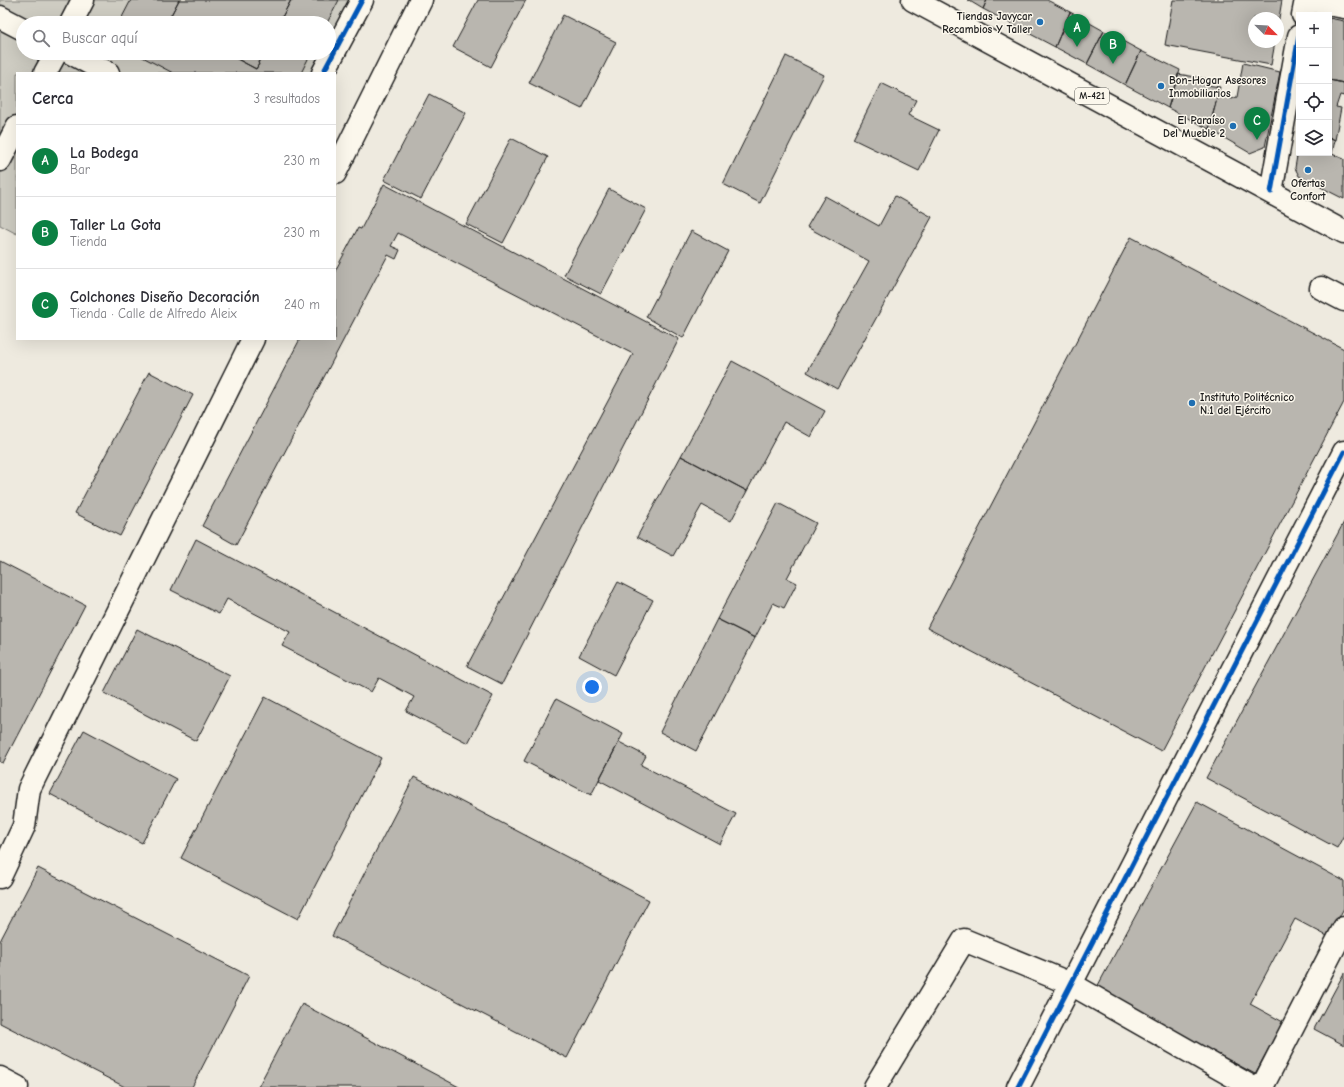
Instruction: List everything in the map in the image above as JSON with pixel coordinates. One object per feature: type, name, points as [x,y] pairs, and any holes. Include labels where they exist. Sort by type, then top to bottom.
[{"type":"street","points":[[75,16],[84,0]]},
{"type":"street","points":[[336,49],[362,0]]},
{"type":"street","points":[[336,171],[421,0]]},
{"type":"street","name":"M-421","points":[[913,0],[1344,232]]},
{"type":"street","points":[[1304,12],[1306,0],[1344,7]]},
{"type":"street","points":[[0,17],[16,25]]},
{"type":"street","points":[[1271,192],[1297,48]]},
{"type":"street","points":[[46,72],[52,60]]},
{"type":"street","points":[[84,60],[106,72]]},
{"type":"street","points":[[324,72],[330,60]]},
{"type":"street","points":[[0,160],[16,129]]},
{"type":"street","points":[[1321,288],[1344,300]]},
{"type":"street","points":[[0,877],[24,826],[29,789],[253,340]]},
{"type":"street","points":[[1018,1087],[1344,452]]},
{"type":"street","points":[[1262,1087],[1344,928]]},
{"type":"street","points":[[875,1087],[964,940],[1071,984],[1252,1087]]},
{"type":"street","points":[[0,1078],[17,1087]]},
{"type":"shaded area","points":[[0,0],[373,0],[336,72],[16,72],[16,233],[0,225]]},
{"type":"building","points":[[131,0],[179,0],[171,16],[123,16]]},
{"type":"building","points":[[179,0],[291,0],[283,16],[171,16]]},
{"type":"building","points":[[291,0],[339,0],[331,16],[283,16]]},
{"type":"building","points":[[478,0],[526,0],[491,67],[453,47]]},
{"type":"building","points":[[968,0],[987,0],[983,9]]},
{"type":"building","points":[[987,0],[1047,0],[1070,12],[1055,47],[983,9]]},
{"type":"building","points":[[1173,0],[1282,0],[1280,12],[1248,12],[1248,48],[1274,48],[1271,65],[1165,45]]},
{"type":"building","points":[[1070,12],[1104,31],[1087,64],[1055,47]]},
{"type":"building","points":[[563,15],[616,42],[582,109],[529,83]]},
{"type":"building","points":[[1332,19],[1344,21],[1344,83],[1332,81]]},
{"type":"building","points":[[1104,31],[1141,51],[1125,85],[1087,64]]},
{"type":"building","points":[[1141,51],[1180,70],[1168,108],[1125,85]]},
{"type":"building","points":[[786,56],[824,75],[760,203],[723,184]]},
{"type":"building","points":[[148,60],[239,60],[256,69],[260,60],[308,60],[302,72],[171,72]]},
{"type":"building","points":[[239,60],[260,60],[256,69]]},
{"type":"building","points":[[1243,63],[1280,72],[1265,147],[1250,153],[1209,129],[1219,91],[1232,99],[1237,97]]},
{"type":"building","points":[[1178,74],[1208,79],[1207,85],[1220,87],[1209,129],[1168,108]]},
{"type":"building","points":[[1332,81],[1344,83],[1344,96],[1340,95],[1336,107],[1341,108],[1335,140],[1332,138]]},
{"type":"building","points":[[881,83],[916,100],[908,115],[939,130],[919,171],[853,139]]},
{"type":"building","points":[[429,94],[466,113],[421,199],[384,180]]},
{"type":"building","points":[[511,138],[548,157],[503,243],[466,224]]},
{"type":"building","points":[[1332,138],[1335,140],[1332,154]]},
{"type":"building","points":[[1332,154],[1344,159],[1344,199],[1299,176],[1295,168],[1297,156],[1332,156]]},
{"type":"building","points":[[384,184],[679,339],[502,684],[467,666],[633,354],[398,233],[391,246],[400,250],[396,259],[388,255],[236,545],[202,526],[299,340],[336,340],[336,269],[358,228],[361,229]]},
{"type":"building","points":[[609,189],[646,209],[601,294],[564,275]]},
{"type":"building","points":[[825,196],[879,226],[895,196],[932,217],[837,389],[807,372],[869,261],[807,227]]},
{"type":"building","points":[[691,231],[728,251],[683,338],[646,317]]},
{"type":"building","points":[[1131,237],[1344,349],[1344,402],[1161,751],[927,628]]},
{"type":"building","points":[[732,361],[825,411],[811,437],[784,422],[747,491],[681,456]]},
{"type":"building","points":[[149,372],[193,395],[120,536],[75,513]]},
{"type":"building","points":[[681,456],[747,491],[731,521],[702,505],[673,556],[637,537]]},
{"type":"building","points":[[778,503],[816,523],[787,578],[797,583],[784,608],[773,603],[755,638],[717,619]]},
{"type":"building","points":[[1344,522],[1344,835],[1337,848],[1206,778]]},
{"type":"building","points":[[196,539],[493,696],[468,743],[406,711],[414,697],[379,678],[371,692],[282,646],[290,632],[227,599],[219,614],[171,590]]},
{"type":"building","points":[[0,561],[85,605],[3,763],[0,762]]},
{"type":"building","points":[[618,582],[653,600],[614,675],[579,656]]},
{"type":"building","points":[[717,619],[755,638],[696,751],[660,732]]},
{"type":"building","points":[[137,629],[230,676],[196,741],[104,693]]},
{"type":"building","points":[[265,697],[381,758],[298,919],[181,858]]},
{"type":"building","points":[[556,699],[623,734],[591,795],[524,761]]},
{"type":"building","points":[[84,730],[176,779],[142,843],[50,794]]},
{"type":"building","points":[[619,742],[646,756],[641,765],[736,814],[720,844],[599,780]]},
{"type":"building","points":[[414,777],[649,900],[567,1058],[332,936]]},
{"type":"building","points":[[1197,802],[1344,881],[1344,908],[1329,937],[1295,919],[1250,1004],[1283,1022],[1255,1074],[1096,989]]},
{"type":"building","points":[[38,868],[249,976],[192,1087],[125,1087],[0,1023],[0,941]]},
{"type":"building","points":[[1344,973],[1344,1045],[1314,1029]]},
{"type":"building","points":[[302,1004],[459,1087],[258,1087]]},
{"type":"cycle path","points":[[336,49],[362,0]]},
{"type":"cycle path","points":[[1271,192],[1297,48]]},
{"type":"cycle path","points":[[324,72],[330,60]]},
{"type":"cycle path","points":[[1018,1087],[1344,452]]},
{"type":"place","name":"Tiendas Javycar Recambios Y Taller","points":[[1040,22]]},
{"type":"place","name":"La Bodega","points":[[1077,47]]},
{"type":"place","name":"Taller La Gota","points":[[1113,64]]},
{"type":"place","name":"Bon-Hogar Asesores Inmobiliarios","points":[[1161,86]]},
{"type":"place","name":"El Paraíso Del Mueble 2","points":[[1233,126]]},
{"type":"place","name":"Colchones Diseño Decoración","points":[[1257,140]]},
{"type":"place","name":"Ofertas Confort","points":[[1308,170]]},
{"type":"place","name":"Instituto Politécnico N.1 del Ejército","points":[[1192,403]]}]
